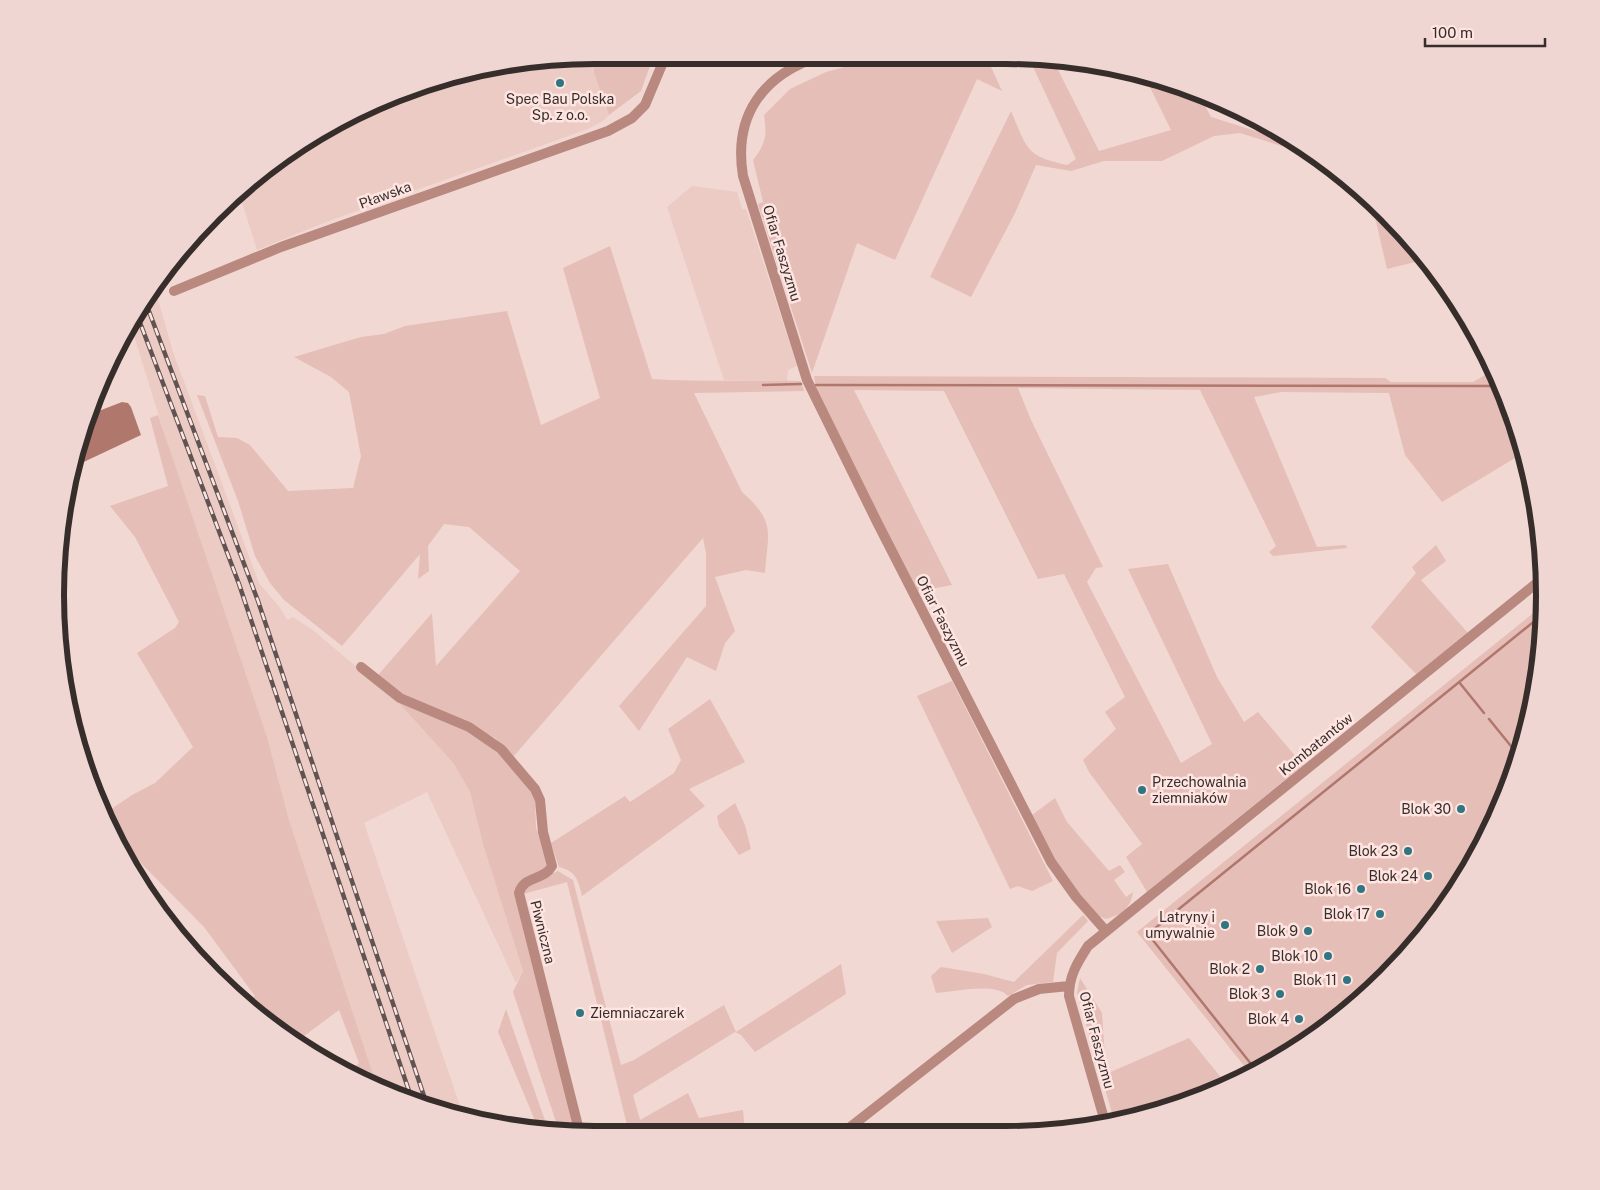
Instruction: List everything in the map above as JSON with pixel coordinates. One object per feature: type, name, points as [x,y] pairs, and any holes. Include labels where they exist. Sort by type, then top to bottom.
[{"type":"street","name":"Pławska","points":[[174,291],[280,247],[608,131],[632,118],[645,105],[662,64]]},
{"type":"street","name":"Ofiar Faszyzmu","points":[[800,64],[788,69],[770,82],[752,106],[741,137],[740,156],[743,176],[807,380],[874,516],[1051,862],[1076,897],[1106,931],[1088,946],[1074,968],[1069,986],[1069,996],[1104,1117]]},
{"type":"street","name":"Kombatantów","points":[[1106,931],[1536,584]]},
{"type":"street","name":"Piwniczna","points":[[361,667],[400,698],[452,719],[487,737],[520,769],[535,789],[540,800],[543,832],[552,866],[549,872],[526,881],[519,893],[578,1126]]},
{"type":"street","points":[[852,1126],[1014,999],[1039,988],[1069,986]]},
{"type":"shaded area","points":[[591,64],[609,115],[603,121],[588,129],[326,222],[257,250],[241,199],[300,153],[329,135],[392,104],[458,82],[526,68]]},
{"type":"shaded area","points":[[592,64],[651,64],[641,91],[609,115]]},
{"type":"shaded area","points":[[856,64],[990,64],[1002,91],[977,79],[895,260],[857,243],[812,373],[758,204],[763,202],[753,160],[761,149],[764,139],[764,115],[790,89],[826,72]]},
{"type":"shaded area","points":[[1032,65],[1056,66],[1099,151],[1171,130],[1148,84],[1203,102],[1211,117],[1273,136],[1295,150],[1240,133],[1214,136],[1162,161],[1104,161],[1071,171],[1036,165],[1015,213],[971,297],[930,277],[1011,111],[1025,142],[1035,154],[1053,162],[1067,165],[1076,159]]},
{"type":"shaded area","points":[[692,186],[737,192],[742,209],[746,209],[797,366],[788,370],[787,381],[724,380],[667,207]]},
{"type":"shaded area","points":[[1374,213],[1417,261],[1387,269]]},
{"type":"shaded area","points":[[610,246],[652,379],[801,381],[804,391],[694,393],[742,492],[753,502],[765,520],[768,537],[765,573],[746,570],[715,577],[735,631],[725,643],[716,671],[687,657],[639,731],[619,706],[706,606],[706,553],[703,538],[514,756],[495,738],[460,719],[403,697],[378,675],[432,613],[436,666],[520,571],[469,527],[444,524],[428,546],[429,571],[418,579],[420,554],[342,646],[284,600],[270,583],[255,556],[238,501],[197,395],[205,396],[218,437],[237,438],[250,445],[288,491],[353,488],[361,456],[349,392],[331,377],[294,357],[361,337],[384,334],[405,326],[507,311],[541,425],[600,398],[563,268]]},
{"type":"shaded area","points":[[157,295],[173,352],[259,583],[281,609],[287,620],[293,617],[314,631],[398,702],[454,764],[470,792],[483,844],[523,971],[516,983],[427,792],[364,823],[461,1109],[424,1098],[374,1078],[289,820],[267,737],[180,484],[133,333]]},
{"type":"shaded area","points":[[1487,374],[1508,424],[1518,456],[1442,502],[1405,455],[1389,393],[1281,392],[1254,397],[1317,547],[1346,545],[1347,548],[1273,556],[1269,552],[1276,546],[1200,390],[1018,388],[1031,420],[1103,567],[1096,568],[1087,582],[1181,763],[1212,744],[1128,569],[1168,564],[1217,677],[1244,722],[1258,712],[1303,765],[1147,892],[1126,857],[1142,844],[1089,772],[1083,760],[1116,729],[1105,712],[1125,697],[1064,574],[1038,579],[944,391],[854,390],[952,585],[914,592],[817,393],[814,376],[1385,378],[1391,382],[1473,382]]},
{"type":"shaded area","points":[[122,402],[128,403],[141,435],[81,463],[92,424],[97,412]]},
{"type":"shaded area","points":[[158,415],[267,737],[289,820],[374,1078],[354,1068],[359,1063],[339,1010],[301,1038],[251,999],[255,996],[204,927],[131,853],[110,810],[132,795],[155,783],[193,747],[137,653],[175,628],[179,622],[135,537],[110,506],[168,486],[150,418]]},
{"type":"shaded area","points":[[1436,545],[1446,561],[1421,580],[1468,633],[1416,674],[1371,627],[1416,573],[1412,567]]},
{"type":"shaded area","points":[[1536,611],[1532,664],[1518,732],[1496,798],[1481,830],[1447,890],[1404,945],[1381,971],[1328,1016],[1300,1037],[1246,1068],[1137,932]]},
{"type":"shaded area","points":[[952,681],[1053,881],[1032,891],[1018,886],[1010,889],[917,696]]},
{"type":"shaded area","points":[[710,699],[745,762],[689,789],[705,806],[582,896],[573,874],[559,867],[551,843],[625,796],[630,802],[674,773],[681,760],[668,729]]},
{"type":"shaded area","points":[[398,702],[470,731],[518,772],[535,797],[536,828],[548,860],[545,870],[524,878],[514,893],[574,1125],[557,1125],[513,992],[523,971],[483,844],[470,792],[454,764]]},
{"type":"shaded area","points":[[1055,798],[1067,822],[1109,871],[1120,865],[1125,872],[1114,880],[1126,897],[1133,892],[1132,898],[1128,907],[1116,915],[1106,919],[1096,915],[1052,858],[1032,815]]},
{"type":"shaded area","points":[[735,803],[745,825],[751,849],[739,855],[719,826],[717,816]]},
{"type":"shaded area","points":[[558,871],[573,880],[621,1065],[634,1060],[724,1005],[736,1032],[841,964],[846,994],[755,1052],[741,1035],[735,1032],[633,1095],[640,1120],[688,1093],[699,1118],[743,1110],[744,1126],[627,1126],[567,882],[523,894],[527,885]]},
{"type":"shaded area","points":[[1083,915],[1088,921],[1057,953],[1053,982],[1027,985],[1008,996],[994,989],[936,993],[931,976],[941,967],[984,974],[1014,982]]},
{"type":"shaded area","points":[[988,918],[992,927],[952,953],[936,921]]},
{"type":"shaded area","points":[[1080,978],[1102,1013],[1106,1074],[1189,1038],[1222,1079],[1176,1098],[1113,1115],[1077,993]]},
{"type":"shaded area","points":[[506,1009],[546,1124],[536,1123],[498,1032]]},
{"type":"waterway","points":[[763,385],[801,384]]},
{"type":"waterway","points":[[816,385],[1493,386]]},
{"type":"waterway","points":[[1252,1065],[1148,934],[1535,620]]},
{"type":"waterway","points":[[1459,682],[1484,713]]},
{"type":"waterway","points":[[1489,719],[1513,749]]},
{"type":"railway","points":[[148,308],[258,601],[425,1098]]},
{"type":"railway","points":[[140,322],[239,584],[410,1093]]},
{"type":"place","name":"Spec Bau Polska Sp. z o.o.","points":[[560,83]]},
{"type":"place","name":"Przechowalnia ziemniaków","points":[[1142,790]]},
{"type":"place","name":"Blok 30","points":[[1461,809]]},
{"type":"place","name":"Blok 23","points":[[1408,851]]},
{"type":"place","name":"Blok 24","points":[[1428,876]]},
{"type":"place","name":"Blok 16","points":[[1361,889]]},
{"type":"place","name":"Blok 17","points":[[1380,914]]},
{"type":"place","name":"Latryny i umywalnie","points":[[1225,925]]},
{"type":"place","name":"Blok 9","points":[[1308,931]]},
{"type":"place","name":"Blok 10","points":[[1328,956]]},
{"type":"place","name":"Blok 2","points":[[1260,969]]},
{"type":"place","name":"Blok 11","points":[[1347,980]]},
{"type":"place","name":"Blok 3","points":[[1280,994]]},
{"type":"place","name":"Ziemniaczarek","points":[[580,1013]]},
{"type":"place","name":"Blok 4","points":[[1299,1019]]}]
